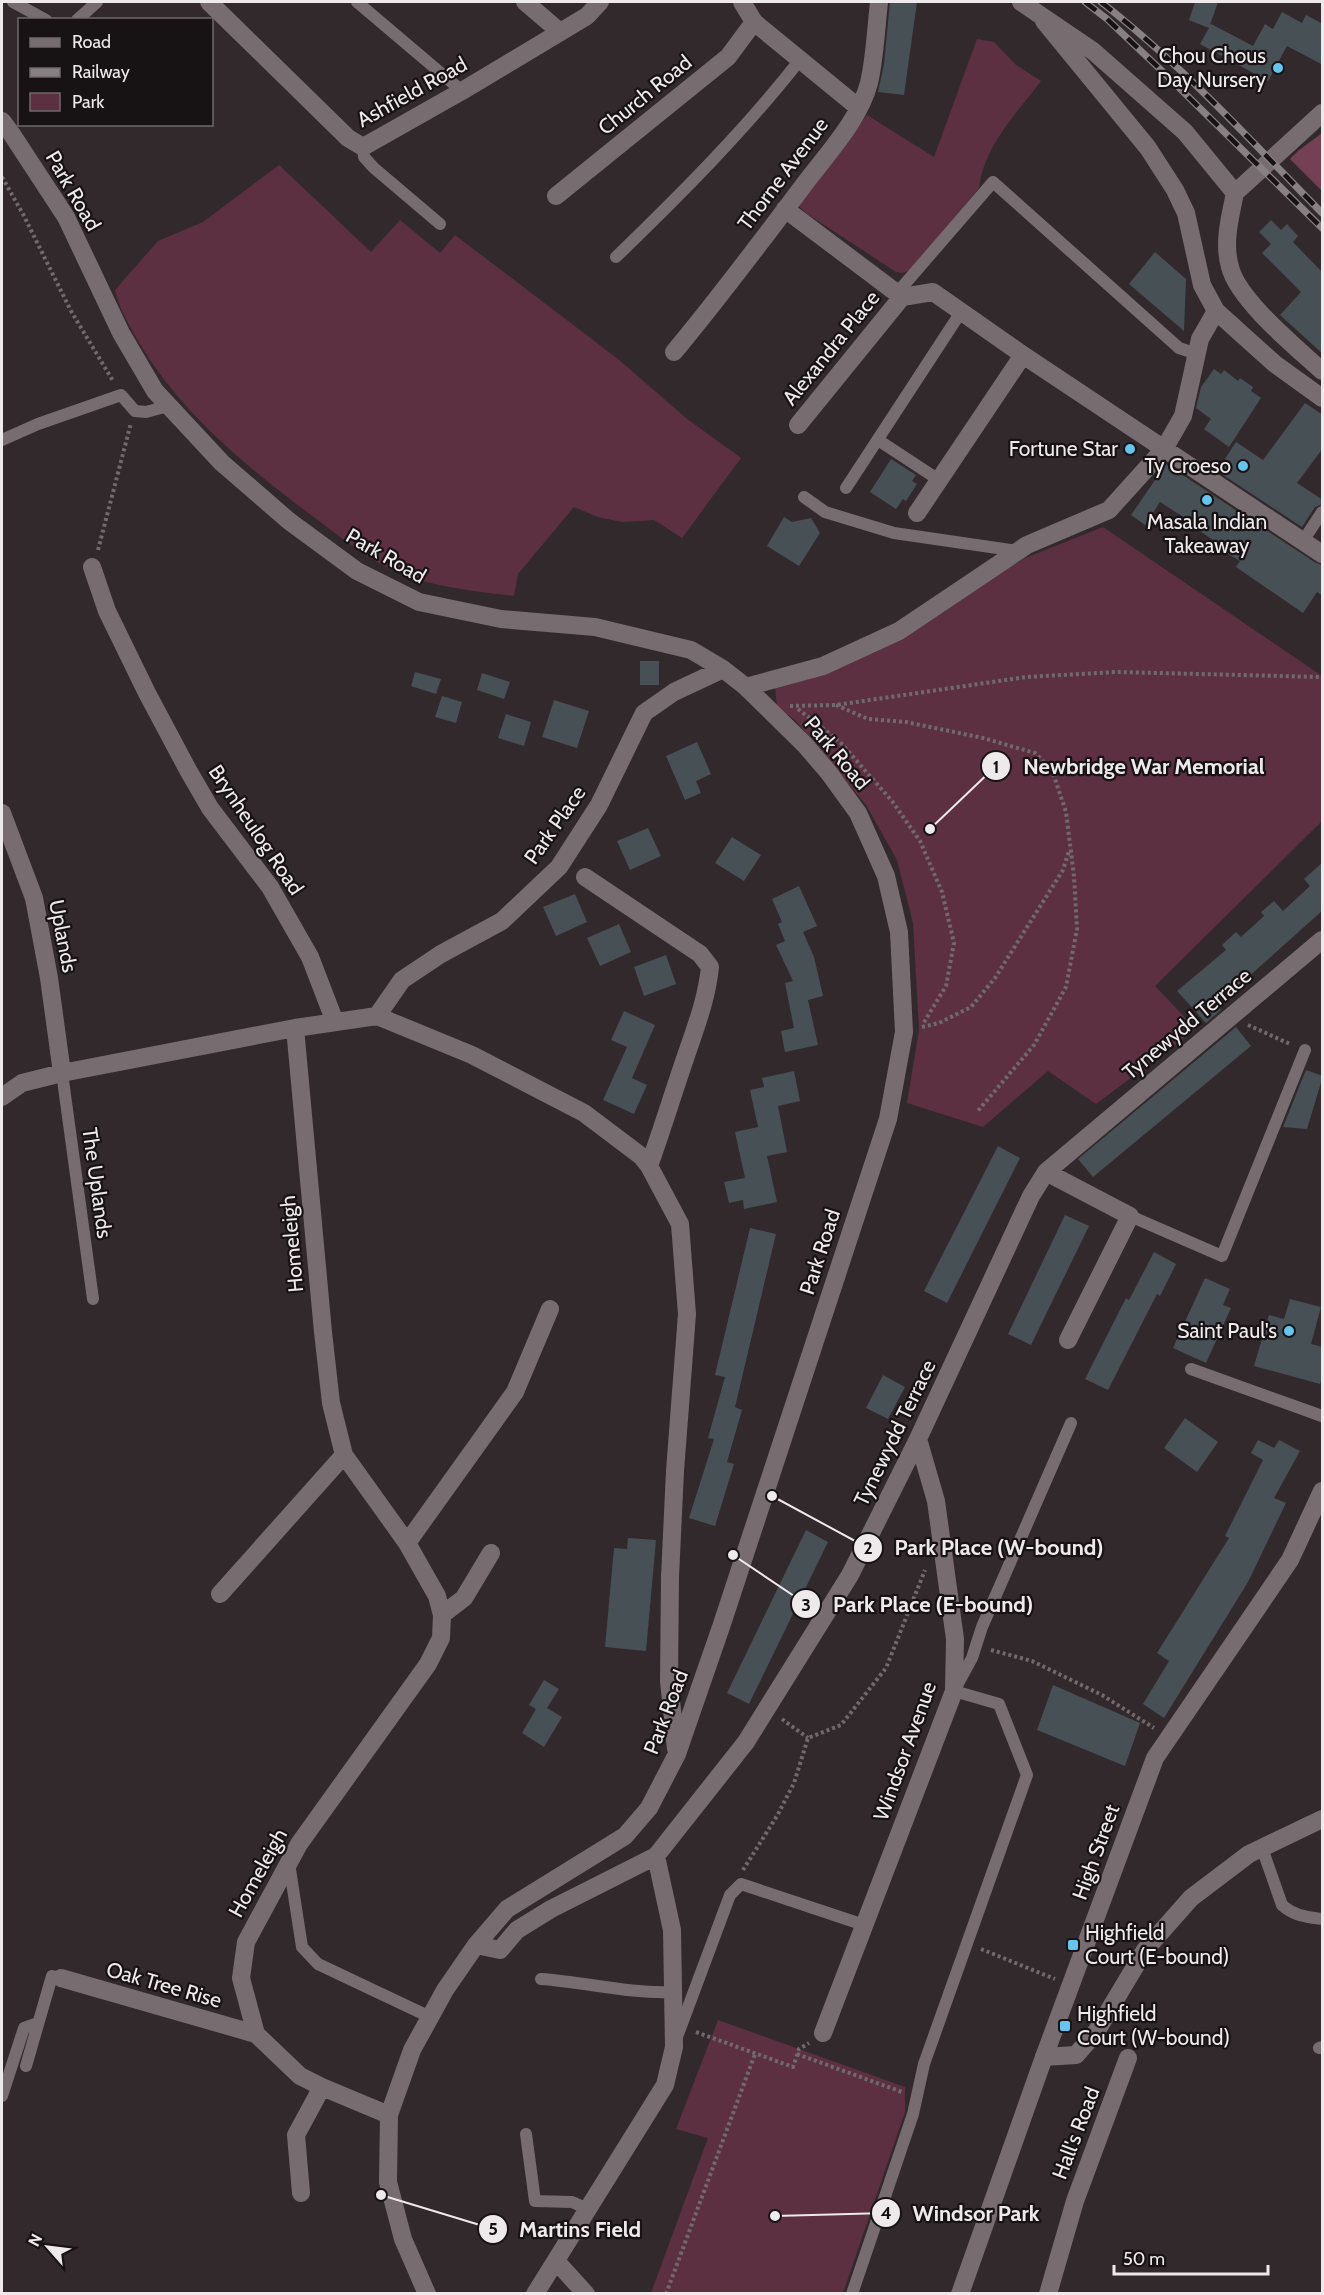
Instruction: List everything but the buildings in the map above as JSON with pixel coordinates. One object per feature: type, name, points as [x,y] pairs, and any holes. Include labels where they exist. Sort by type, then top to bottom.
[{"type":"street","name":"Ashfield Road","points":[[209,2],[348,138],[363,147],[587,16],[600,2]]},
{"type":"street","points":[[525,2],[559,31]]},
{"type":"street","points":[[742,2],[754,22],[859,108]]},
{"type":"street","name":"Thorne Avenue","points":[[674,352],[710,308],[859,108],[869,83],[879,2]]},
{"type":"street","points":[[1021,2],[1094,51],[1185,132],[1235,193]]},
{"type":"street","points":[[1038,12],[1148,148],[1175,190],[1186,213],[1202,285],[1216,311],[1275,364],[1323,398]]},
{"type":"street","name":"Church Road","points":[[556,196],[728,57],[754,22]]},
{"type":"street","points":[[1323,113],[1235,193],[1227,231],[1230,268],[1247,298],[1323,371]]},
{"type":"street","name":"Park Road","points":[[2,121],[66,217],[121,333],[155,391],[222,463],[289,521],[357,571],[419,602],[501,619],[595,627],[691,650],[723,669],[746,687],[805,745],[858,813],[886,876],[899,932],[903,1032],[888,1119],[677,1754],[649,1808],[625,1836],[507,1909],[476,1945],[445,1990],[412,2050],[389,2115],[388,2182],[403,2239],[427,2294]]},
{"type":"street","points":[[785,209],[899,295]]},
{"type":"street","name":"Alexandra Place","points":[[798,425],[899,295],[933,292],[1023,355],[1323,554]]},
{"type":"street","points":[[746,687],[823,666],[899,631],[1027,545],[1108,510],[1164,449],[1183,416],[1200,339],[1216,311]]},
{"type":"street","points":[[917,513],[1023,355]]},
{"type":"street","name":"Brynheulog Road","points":[[92,567],[107,611],[162,722],[210,808],[270,887],[310,957],[335,1022]]},
{"type":"street","name":"Park Place","points":[[377,1016],[402,980],[441,954],[502,921],[559,867],[599,805],[644,713],[674,692],[723,669]]},
{"type":"street","name":"Uplands","points":[[2,813],[34,898],[49,978],[62,1073]]},
{"type":"street","points":[[585,877],[700,954],[710,967],[708,986],[700,1015],[649,1166]]},
{"type":"street","name":"Tynewydd Terrace","points":[[476,1945],[500,1950],[517,1930],[551,1909],[656,1856],[746,1742],[850,1575],[918,1438],[1031,1196],[1046,1172],[1323,940]]},
{"type":"street","points":[[2,1097],[22,1083],[62,1073],[295,1028],[377,1016],[472,1055],[584,1113],[641,1156],[649,1166],[680,1224],[687,1314],[675,1471],[670,1577],[669,1680],[677,1754]]},
{"type":"street","name":"Homeleigh","points":[[256,2034],[241,1978],[246,1942],[299,1844],[428,1664],[441,1638],[442,1615],[437,1596],[407,1543],[344,1455],[331,1403],[324,1344],[295,1028]]},
{"type":"street","points":[[1046,1172],[1130,1216],[1068,1340]]},
{"type":"street","points":[[407,1543],[515,1392],[550,1309]]},
{"type":"street","name":"Windsor Avenue","points":[[823,2033],[954,1691],[955,1639],[936,1501],[918,1438]]},
{"type":"street","points":[[220,1594],[344,1455]]},
{"type":"street","name":"High Street","points":[[960,2294],[1044,2057],[1155,1758],[1290,1560],[1323,1491]]},
{"type":"street","points":[[442,1615],[464,1598],[491,1553]]},
{"type":"street","points":[[1044,2057],[1076,2055],[1096,2032],[1145,1950],[1191,1898],[1249,1854],[1323,1819]]},
{"type":"street","points":[[534,2294],[665,2085],[674,2047],[672,1930],[656,1856]]},
{"type":"street","name":"Oak Tree Rise","points":[[61,1978],[256,2034]]},
{"type":"street","points":[[256,2034],[300,2076],[389,2115]]},
{"type":"street","name":"Hall's Road","points":[[1048,2294],[1075,2201],[1128,2058]]},
{"type":"street","points":[[301,2193],[296,2135],[322,2087]]},
{"type":"street","points":[[556,2261],[585,2294]]},
{"type":"lane","points":[[13,2],[42,18]]},
{"type":"lane","points":[[78,18],[97,2]]},
{"type":"lane","points":[[357,2],[462,91]]},
{"type":"lane","points":[[616,257],[693,182],[768,101],[800,61]]},
{"type":"lane","points":[[363,147],[364,157],[374,168],[440,224]]},
{"type":"lane","points":[[899,295],[993,182],[1179,348],[1197,354]]},
{"type":"lane","points":[[846,488],[961,312]]},
{"type":"lane","points":[[2,440],[38,424],[121,395],[135,411],[146,412],[168,406]]},
{"type":"lane","points":[[878,440],[939,480]]},
{"type":"lane","points":[[804,497],[825,512],[894,533],[1018,551]]},
{"type":"lane","points":[[1302,541],[1323,512]]},
{"type":"lane","points":[[1130,1216],[1222,1256],[1305,1050]]},
{"type":"lane","name":"The Uplands","points":[[62,1073],[93,1299]]},
{"type":"lane","points":[[1191,1369],[1323,1416]]},
{"type":"lane","points":[[852,2294],[913,2114],[924,2064],[1027,1775],[999,1704],[954,1691],[1071,1423]]},
{"type":"lane","points":[[1262,1848],[1282,1905],[1290,1912],[1301,1916],[1323,1919]]},
{"type":"lane","points":[[289,1863],[302,1947],[318,1964],[430,2017]]},
{"type":"lane","points":[[674,2047],[730,1895],[741,1884],[864,1925]]},
{"type":"lane","points":[[26,2066],[52,1976],[61,1978]]},
{"type":"lane","points":[[541,1979],[573,1981],[656,1993],[673,1992]]},
{"type":"lane","points":[[2,2096],[24,2028],[38,2023]]},
{"type":"lane","points":[[526,2134],[535,2201],[572,2202],[588,2209]]},
{"type":"path","points":[[2,177],[71,311],[121,395]]},
{"type":"path","points":[[92,567],[135,411]]},
{"type":"path","points":[[766,706],[836,705],[1026,677],[1117,672],[1323,677]]},
{"type":"path","points":[[836,705],[868,719],[906,722],[983,738],[1035,753],[1052,770],[1066,812],[1077,928],[1066,987],[1034,1045],[977,1112]]},
{"type":"path","points":[[794,706],[840,742],[892,801],[920,841],[942,892],[954,943],[946,986],[921,1027]]},
{"type":"path","points":[[903,1032],[939,1023],[971,1007],[995,978],[1063,870],[1070,848]]},
{"type":"path","points":[[1230,1018],[1305,1050]]},
{"type":"path","points":[[808,1738],[841,1725],[886,1668],[928,1562]]},
{"type":"path","points":[[975,1646],[1032,1661],[1102,1695],[1169,1738]]},
{"type":"path","points":[[767,1708],[808,1738]]},
{"type":"path","points":[[730,1895],[749,1857],[777,1816],[794,1783],[808,1738]]},
{"type":"path","points":[[967,1943],[1071,1985]]},
{"type":"path","points":[[681,2027],[793,2067],[799,2049],[823,2033]]},
{"type":"path","points":[[666,2294],[755,2054]]},
{"type":"path","points":[[797,2054],[916,2097]]},
{"type":"green space","points":[[977,39],[994,42],[1016,65],[1041,81],[994,144],[987,158],[979,188],[909,271],[896,272],[806,213],[799,206],[801,200],[867,115],[934,157]]},
{"type":"green space","points":[[279,165],[371,252],[400,220],[440,253],[455,235],[618,359],[686,418],[741,458],[682,538],[654,520],[622,522],[598,517],[574,507],[518,574],[514,596],[436,584],[390,569],[361,552],[265,479],[217,437],[194,415],[154,366],[127,321],[115,290],[158,241],[203,222]]},
{"type":"green space","points":[[1103,527],[1322,676],[1322,821],[1155,986],[1196,1029],[1096,1104],[1048,1071],[983,1127],[907,1103],[919,1030],[913,923],[897,860],[866,805],[795,720],[777,707],[775,686],[963,596],[1025,558]]},
{"type":"green space","points":[[718,2020],[905,2087],[905,2112],[843,2293],[651,2293],[708,2138],[676,2129]]},
{"type":"shaded area","points":[[1322,133],[1322,191],[1290,159]]},
{"type":"railway","points":[[1085,2],[1107,19],[1161,70],[1322,228]]},
{"type":"railway","points":[[1101,2],[1187,77],[1322,213]]},
{"type":"place","name":"Chou Chous Day Nursery","points":[[1278,68]]},
{"type":"place","name":"Fortune Star","points":[[1130,449]]},
{"type":"place","name":"Ty Croeso","points":[[1243,466]]},
{"type":"place","name":"Masala Indian Takeaway","points":[[1207,500]]},
{"type":"place","name":"Newbridge War Memorial","points":[[930,829]]},
{"type":"place","name":"Saint Paul's","points":[[1289,1331]]},
{"type":"place","name":"Park Place (W-bound)","points":[[772,1496]]},
{"type":"place","name":"Park Place (E-bound)","points":[[733,1555]]},
{"type":"place","name":"Highfield Court (E-bound)","points":[[1073,1945]]},
{"type":"place","name":"Highfield Court (W-bound)","points":[[1065,2026]]},
{"type":"place","name":"Martins Field","points":[[381,2195]]},
{"type":"place","name":"Windsor Park","points":[[775,2216]]}]
